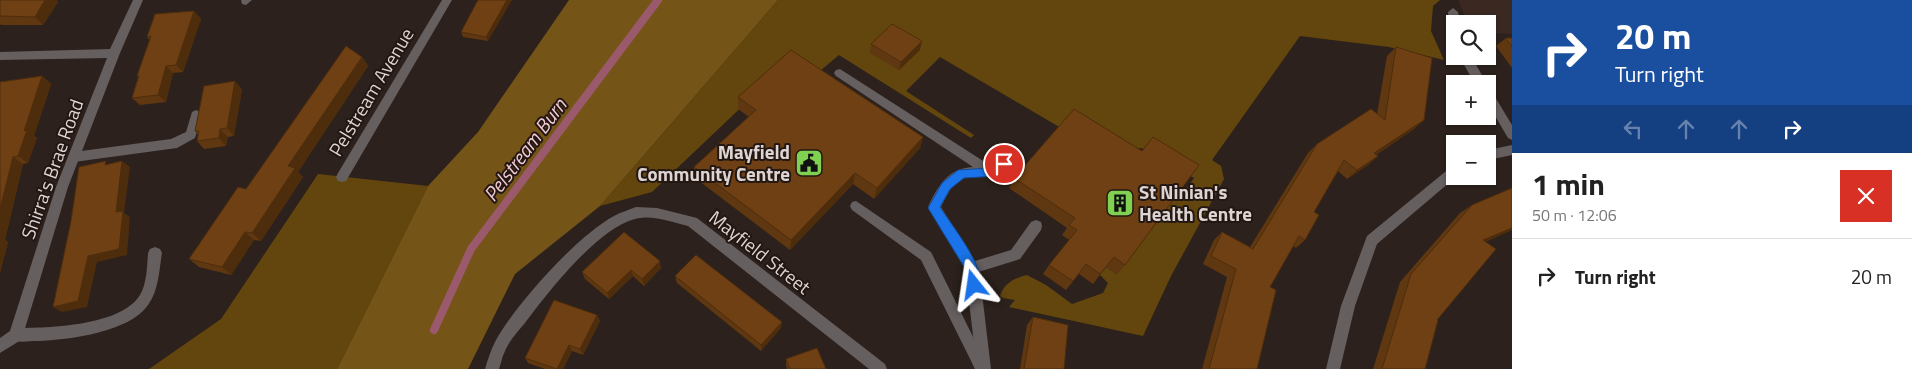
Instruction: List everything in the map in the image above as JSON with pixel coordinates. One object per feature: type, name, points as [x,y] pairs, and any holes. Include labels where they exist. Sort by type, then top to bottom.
[{"type":"street","name":"Shirra's Brae Road","points":[[16,335],[62,187],[114,53],[138,0]]},
{"type":"street","name":"Pelstream Avenue","points":[[342,177],[446,0]]},
{"type":"street","points":[[0,56],[114,53]]},
{"type":"street","points":[[840,72],[993,173]]},
{"type":"street","points":[[1496,109],[1512,136]]},
{"type":"street","points":[[74,157],[109,150],[173,144],[191,135],[196,115]]},
{"type":"street","points":[[1496,154],[1512,150]]},
{"type":"street","points":[[983,369],[972,268],[934,208],[946,186],[962,173],[993,173],[1004,164]]},
{"type":"street","points":[[1334,369],[1348,306],[1372,240],[1446,178]]},
{"type":"street","points":[[856,206],[926,256],[983,369]]},
{"type":"street","name":"Mayfield Street","points":[[492,369],[500,346],[549,282],[604,228],[635,213],[658,213],[692,222],[880,369]]},
{"type":"street","points":[[972,268],[1015,255],[1036,226]]},
{"type":"street","points":[[0,346],[16,335],[67,334],[102,326],[133,310],[145,299],[155,253]]},
{"type":"shaded area","points":[[569,0],[778,0],[600,206],[515,274],[468,369],[337,369],[428,186],[478,132]]},
{"type":"shaded area","points":[[778,0],[1440,0],[1433,6],[1431,31],[1444,60],[1389,47],[1300,36],[1212,160],[1221,166],[1224,179],[1171,276],[1143,336],[1009,307],[1015,300],[1000,296],[1004,288],[1011,282],[1027,275],[1046,285],[1072,304],[1103,293],[1108,283],[1100,275],[1106,267],[1117,274],[1172,183],[1185,191],[1194,178],[1147,149],[1108,145],[1061,128],[940,57],[906,91],[974,135],[971,138],[839,55],[814,76],[790,61],[652,192],[600,206]]},
{"type":"shaded area","points":[[1458,0],[1512,0],[1512,34],[1496,33],[1496,15],[1464,15]]},
{"type":"shaded area","points":[[318,174],[428,186],[337,369],[149,369],[221,319]]},
{"type":"building","points":[[0,0],[45,0],[35,17],[0,16]]},
{"type":"building","points":[[478,0],[507,0],[486,37],[461,32]]},
{"type":"building","points":[[194,11],[176,65],[166,66],[158,95],[132,98],[139,76],[137,76],[151,36],[147,37],[155,14]]},
{"type":"building","points":[[892,24],[922,41],[901,62],[871,44]]},
{"type":"building","points":[[1506,38],[1512,38],[1512,47]]},
{"type":"building","points":[[346,46],[362,57],[288,166],[295,168],[252,233],[245,232],[222,267],[189,259],[238,187],[246,189]]},
{"type":"building","points":[[1396,47],[1432,58],[1424,120],[1374,153],[1378,156],[1357,170],[1344,160],[1314,212],[1319,215],[1305,240],[1299,236],[1270,287],[1276,290],[1257,369],[1209,369],[1236,269],[1211,256],[1222,232],[1253,249],[1317,144],[1371,109],[1385,120]]},
{"type":"building","name":"Mayfield Community Centre","points":[[791,50],[923,137],[877,188],[855,173],[791,240],[694,167],[756,110],[738,97]]},
{"type":"building","points":[[42,76],[18,156],[13,157],[0,209],[0,82]]},
{"type":"building","points":[[235,81],[227,128],[220,129],[219,138],[197,141],[199,131],[195,131],[204,86]]},
{"type":"building","name":"St Ninian's Health Centre","points":[[1074,109],[1142,151],[1153,137],[1199,165],[1125,265],[1114,257],[1100,274],[1086,264],[1073,281],[1049,265],[1077,230],[1069,225],[1075,218],[1014,178]]},
{"type":"building","points":[[106,161],[105,165],[122,161],[116,212],[123,211],[119,249],[88,256],[78,301],[53,307],[71,221],[79,167]]},
{"type":"building","points":[[1512,188],[1512,228],[1483,240],[1496,249],[1437,320],[1425,369],[1382,369],[1411,274],[1472,205]]},
{"type":"building","points":[[624,232],[660,261],[642,279],[631,270],[607,293],[582,272]]},
{"type":"building","points":[[696,255],[782,322],[761,345],[675,276]]},
{"type":"building","points":[[554,300],[597,315],[580,349],[569,345],[557,369],[525,358]]},
{"type":"building","points":[[1033,317],[1068,325],[1064,369],[1024,369]]},
{"type":"building","points":[[817,348],[826,369],[790,369],[786,359]]},
{"type":"waterway","name":"Pelstream Burn","points":[[434,330],[471,249],[658,0]]},
{"type":"place","name":"Mayfield Community Centre","points":[[809,163]]},
{"type":"place","name":"St Ninian's Health Centre","points":[[1120,203]]},
{"type":"route","points":[[974,285],[972,268],[934,208],[946,186],[962,173],[993,173],[1004,164]]}]
